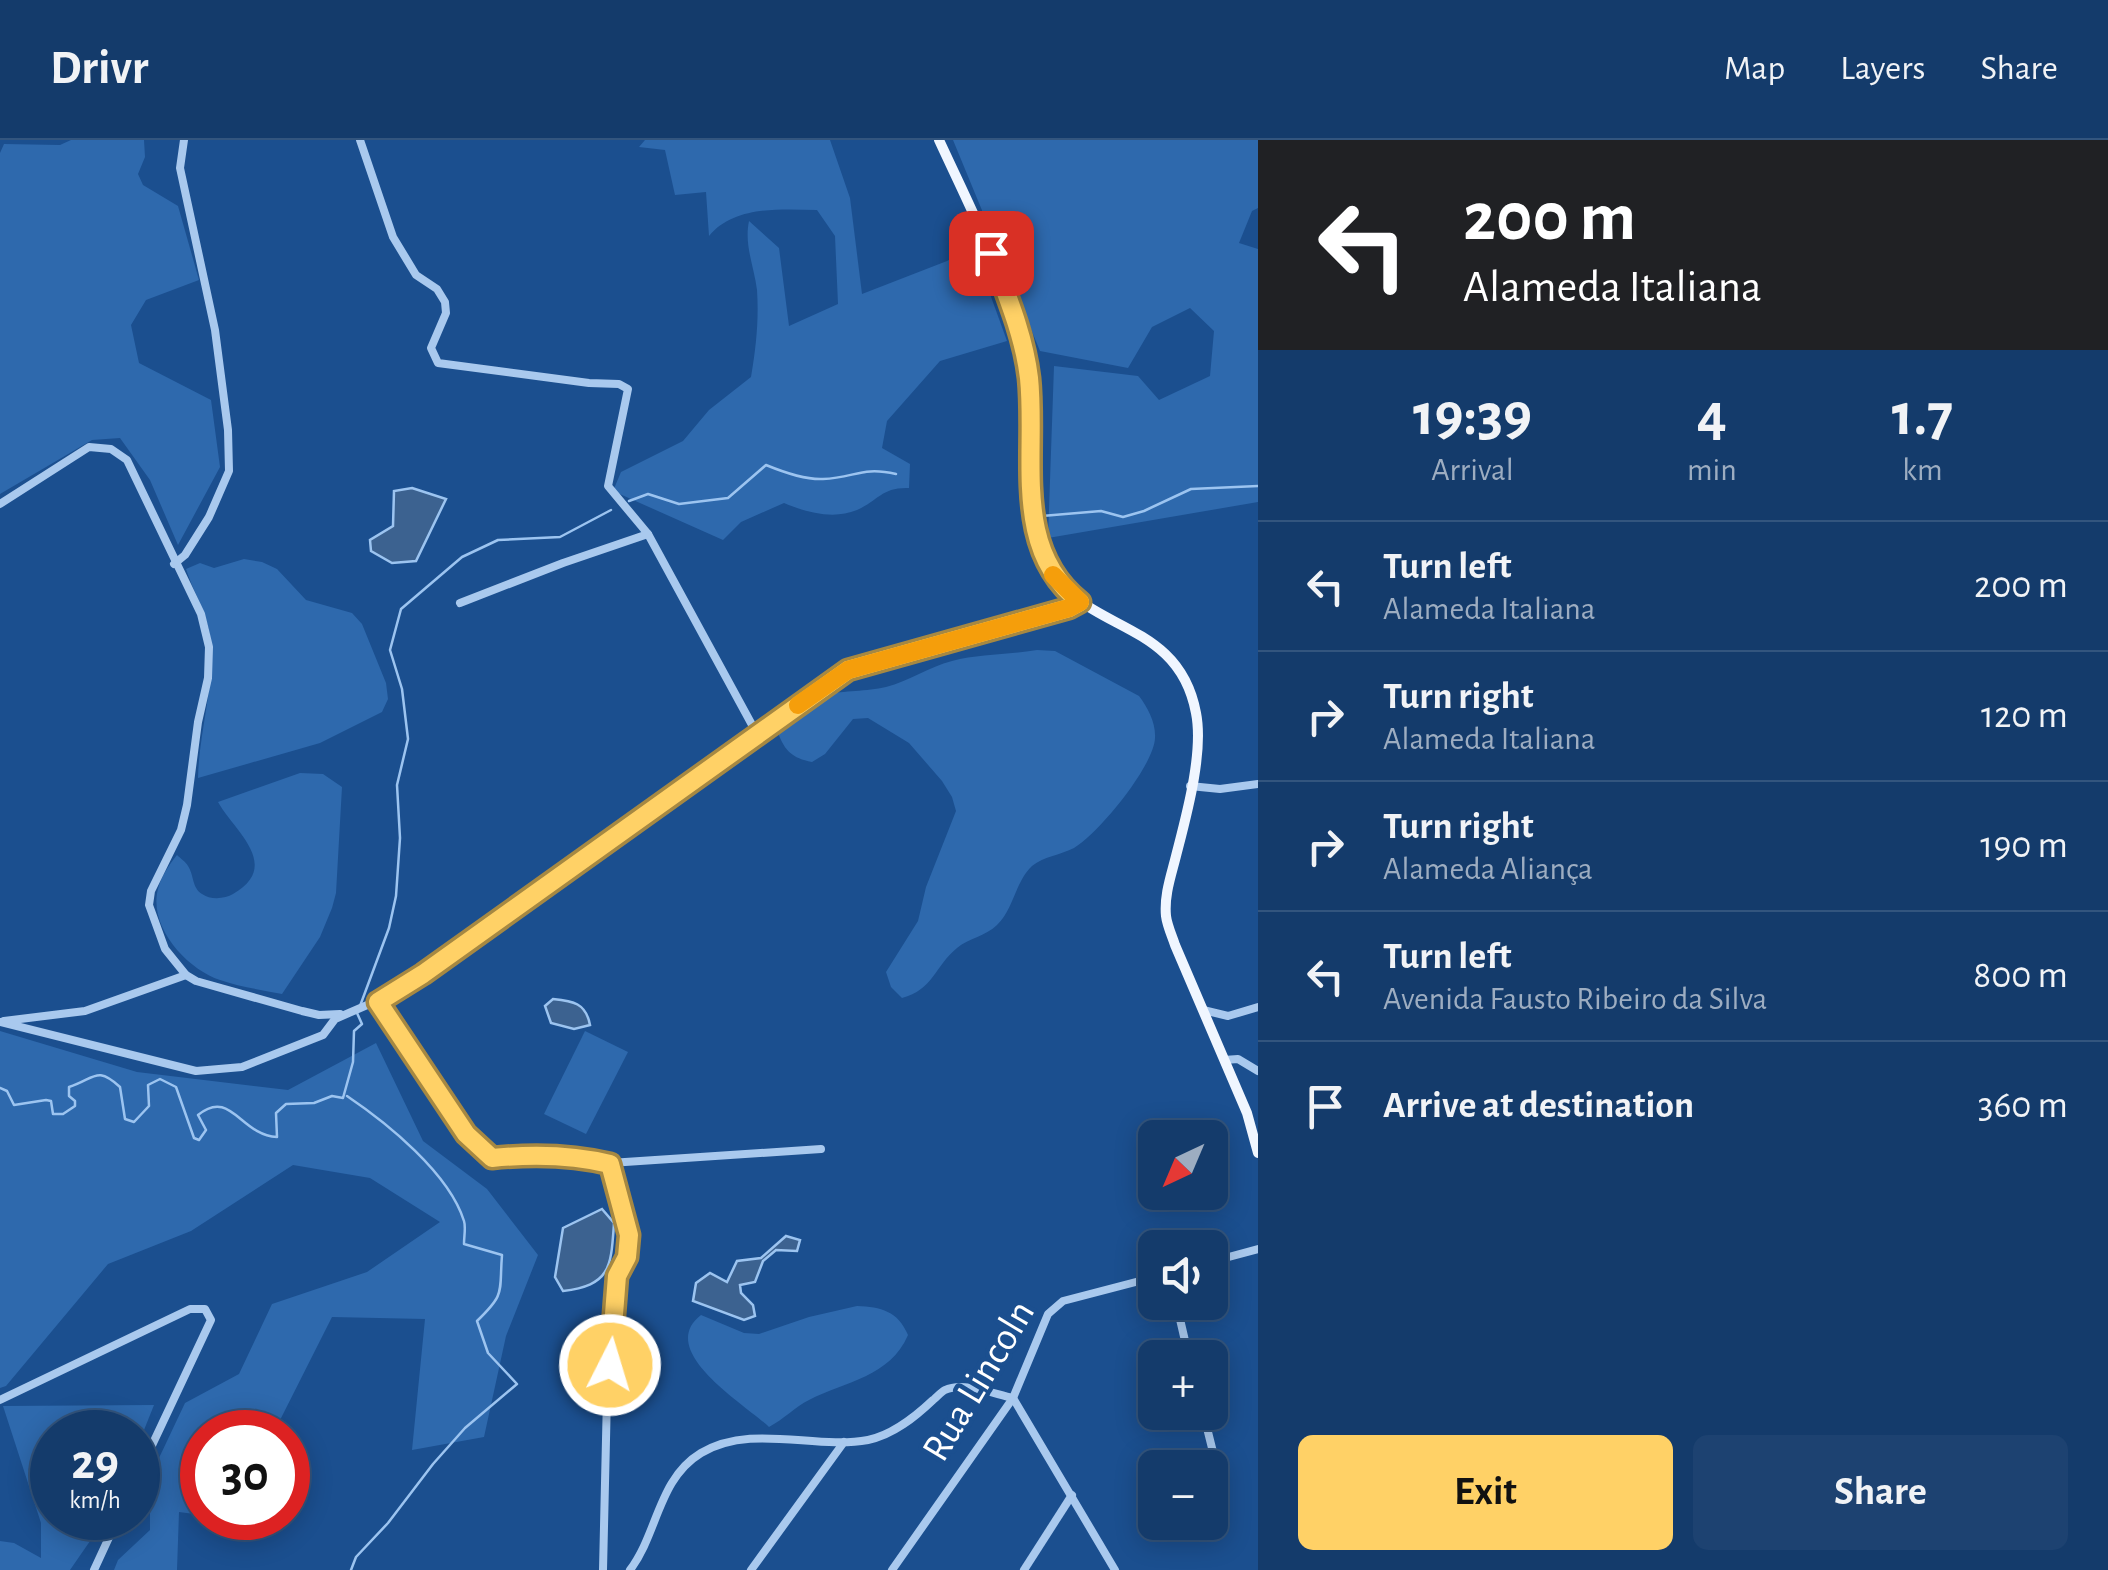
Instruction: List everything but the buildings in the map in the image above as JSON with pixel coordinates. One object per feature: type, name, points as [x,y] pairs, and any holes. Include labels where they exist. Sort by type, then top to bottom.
[{"type":"main road","points":[[938,140],[991,253],[1015,317],[1028,377],[1033,522],[1040,551],[1057,580],[1080,602],[1153,643],[1170,657],[1189,686],[1197,717],[1197,751],[1167,888],[1166,917],[1247,1113],[1258,1153]]},
{"type":"street","points":[[174,564],[185,555],[209,517],[229,470],[215,330],[180,168],[184,140]]},
{"type":"street","points":[[360,140],[393,238],[416,275],[437,289],[445,302],[446,313],[431,348],[435,360],[532,376],[613,383],[628,389],[607,482],[648,534],[757,734]]},
{"type":"street","points":[[0,504],[89,447],[111,449],[128,460],[201,614],[210,648],[210,668],[181,830],[151,891],[149,914],[165,949],[186,976],[211,988],[319,1015],[354,1013]]},
{"type":"street","points":[[460,603],[648,534]]},
{"type":"street","points":[[0,1022],[196,1071],[242,1067],[323,1035],[335,1020],[375,1004],[423,974],[848,670],[1080,602]]},
{"type":"street","points":[[1190,786],[1220,789],[1258,784]]},
{"type":"street","points":[[0,1022],[85,1012],[186,976]]},
{"type":"street","points":[[375,1004],[466,1134],[492,1158],[528,1154],[582,1156],[610,1164],[820,1150]]},
{"type":"street","points":[[1202,1010],[1228,1016],[1258,1007]]},
{"type":"street","points":[[1214,1037],[1228,1016]]},
{"type":"street","points":[[1224,1060],[1238,1059],[1258,1071]]},
{"type":"street","points":[[603,1570],[608,1396],[617,1276],[627,1257],[629,1235],[610,1164]]},
{"type":"street","points":[[1228,1257],[1258,1248]]},
{"type":"street","name":"Rua Lincoln","points":[[892,1570],[1013,1398],[1048,1314],[1063,1301],[1138,1281]]},
{"type":"street","points":[[0,1400],[190,1308],[204,1309],[211,1320],[160,1428]]},
{"type":"street","points":[[630,1570],[672,1480],[702,1452],[766,1438],[844,1442],[881,1437],[945,1390],[970,1389],[1013,1398],[1115,1570]]},
{"type":"street","points":[[751,1570],[844,1442]]},
{"type":"street","points":[[1024,1570],[1072,1495]]},
{"type":"street","points":[[94,1570],[108,1540]]},
{"type":"shaded area","points":[[71,140],[144,140],[145,157],[138,174],[143,185],[178,206],[199,280],[146,300],[131,325],[139,363],[211,400],[220,467],[178,545],[150,480],[120,438],[92,440],[0,494],[0,153],[4,144],[60,145]]},
{"type":"shaded area","points":[[645,140],[830,140],[850,198],[862,294],[973,247],[1007,341],[940,361],[887,421],[882,448],[910,464],[909,488],[886,492],[857,510],[839,514],[810,512],[784,503],[741,522],[723,540],[613,491],[621,472],[683,441],[709,410],[751,377],[758,301],[749,221],[779,248],[789,326],[838,304],[835,236],[817,210],[744,214],[719,226],[709,236],[706,192],[675,195],[665,150],[639,147]]},
{"type":"shaded area","points":[[953,140],[1258,140],[1258,208],[1252,211],[1239,243],[1258,249],[1258,502],[1048,538],[1054,366],[1138,376],[1159,400],[1210,376],[1214,331],[1190,308],[1152,327],[1128,368],[1040,351]]},
{"type":"shaded area","points":[[412,488],[446,499],[416,561],[392,563],[371,551],[370,540],[393,526],[394,491]]},
{"type":"shaded area","points":[[244,559],[277,569],[306,600],[352,613],[362,624],[386,683],[388,699],[382,712],[320,743],[198,778],[209,689],[210,636],[186,569],[200,563],[214,568]]},
{"type":"shaded area","points":[[1055,651],[1139,696],[1154,727],[1152,750],[1135,781],[1097,829],[1074,848],[1032,866],[997,925],[957,948],[921,989],[902,998],[891,987],[886,972],[918,921],[926,887],[956,811],[952,797],[909,743],[868,718],[853,719],[825,754],[812,762],[790,753],[778,733],[787,717],[811,699],[886,687],[962,659]]},
{"type":"shaded area","points":[[300,773],[323,774],[342,787],[332,908],[320,937],[282,994],[220,980],[195,966],[173,945],[159,918],[159,885],[177,855],[205,896],[226,897],[247,883],[254,871],[250,848],[218,802]]},
{"type":"shaded area","points":[[553,999],[578,1004],[590,1025],[574,1029],[551,1023],[545,1006]]},
{"type":"shaded area","points":[[0,1031],[137,1072],[288,1090],[376,1043],[423,1141],[487,1189],[538,1255],[506,1336],[484,1437],[412,1450],[425,1319],[332,1317],[285,1410],[182,1410],[185,1403],[239,1374],[272,1304],[367,1272],[440,1222],[370,1178],[293,1165],[191,1231],[108,1264],[6,1386],[0,1388]]},
{"type":"shaded area","points":[[585,1031],[628,1052],[586,1134],[544,1114]]},
{"type":"shaded area","points":[[602,1209],[614,1223],[612,1251],[605,1271],[591,1284],[563,1291],[555,1277],[563,1228]]},
{"type":"shaded area","points":[[786,1236],[800,1240],[797,1251],[776,1250],[763,1261],[755,1282],[740,1285],[755,1316],[744,1320],[693,1301],[696,1283],[710,1273],[727,1282],[737,1261],[761,1258]]},
{"type":"shaded area","points":[[857,1306],[881,1309],[899,1320],[908,1335],[900,1349],[879,1369],[809,1400],[769,1427],[710,1377],[689,1345],[690,1329],[701,1315],[744,1333],[759,1334]]},
{"type":"shaded area","points":[[154,1405],[152,1410],[30,1410],[30,1489],[3,1406]]},
{"type":"shaded area","points":[[180,1414],[177,1570],[114,1570],[118,1560],[139,1540],[160,1540],[160,1456]]},
{"type":"shaded area","points":[[41,1540],[91,1540],[70,1570],[0,1570],[0,1541],[14,1543],[41,1558]]},
{"type":"waterway","points":[[629,501],[648,494],[679,504],[728,498],[766,465],[816,479],[874,471],[896,474]]},
{"type":"waterway","points":[[1042,516],[1101,511],[1123,517],[1191,489],[1258,486]]},
{"type":"waterway","points":[[360,1006],[389,928],[396,896],[400,838],[397,785],[408,739],[402,689],[390,650],[401,609],[462,557],[498,540],[560,537],[611,510]]},
{"type":"waterway","points":[[0,1088],[7,1091],[14,1105],[46,1100],[51,1101],[53,1114],[63,1114],[75,1106],[69,1087],[100,1075],[120,1087],[125,1119],[134,1122],[149,1106],[148,1085],[160,1079],[176,1087],[194,1138],[199,1140],[206,1130],[198,1115],[219,1107],[254,1129],[277,1137],[276,1113],[286,1104],[314,1103],[332,1096],[343,1098],[353,1062],[354,1031],[362,1024],[357,1013]]},
{"type":"waterway","points":[[347,1096],[398,1135],[431,1167],[464,1221],[464,1244],[502,1255],[499,1292],[477,1321],[488,1353],[517,1384],[465,1428],[356,1557],[351,1570]]},
{"type":"slow traffic","points":[[798,705],[848,670],[1080,602],[1053,575]]},
{"type":"route","points":[[610,1365],[617,1276],[627,1257],[629,1235],[610,1164],[582,1156],[528,1154],[492,1158],[466,1134],[378,1002],[423,974],[848,670],[1080,602],[1057,580],[1036,539],[1028,377],[1015,317],[991,253]]}]
